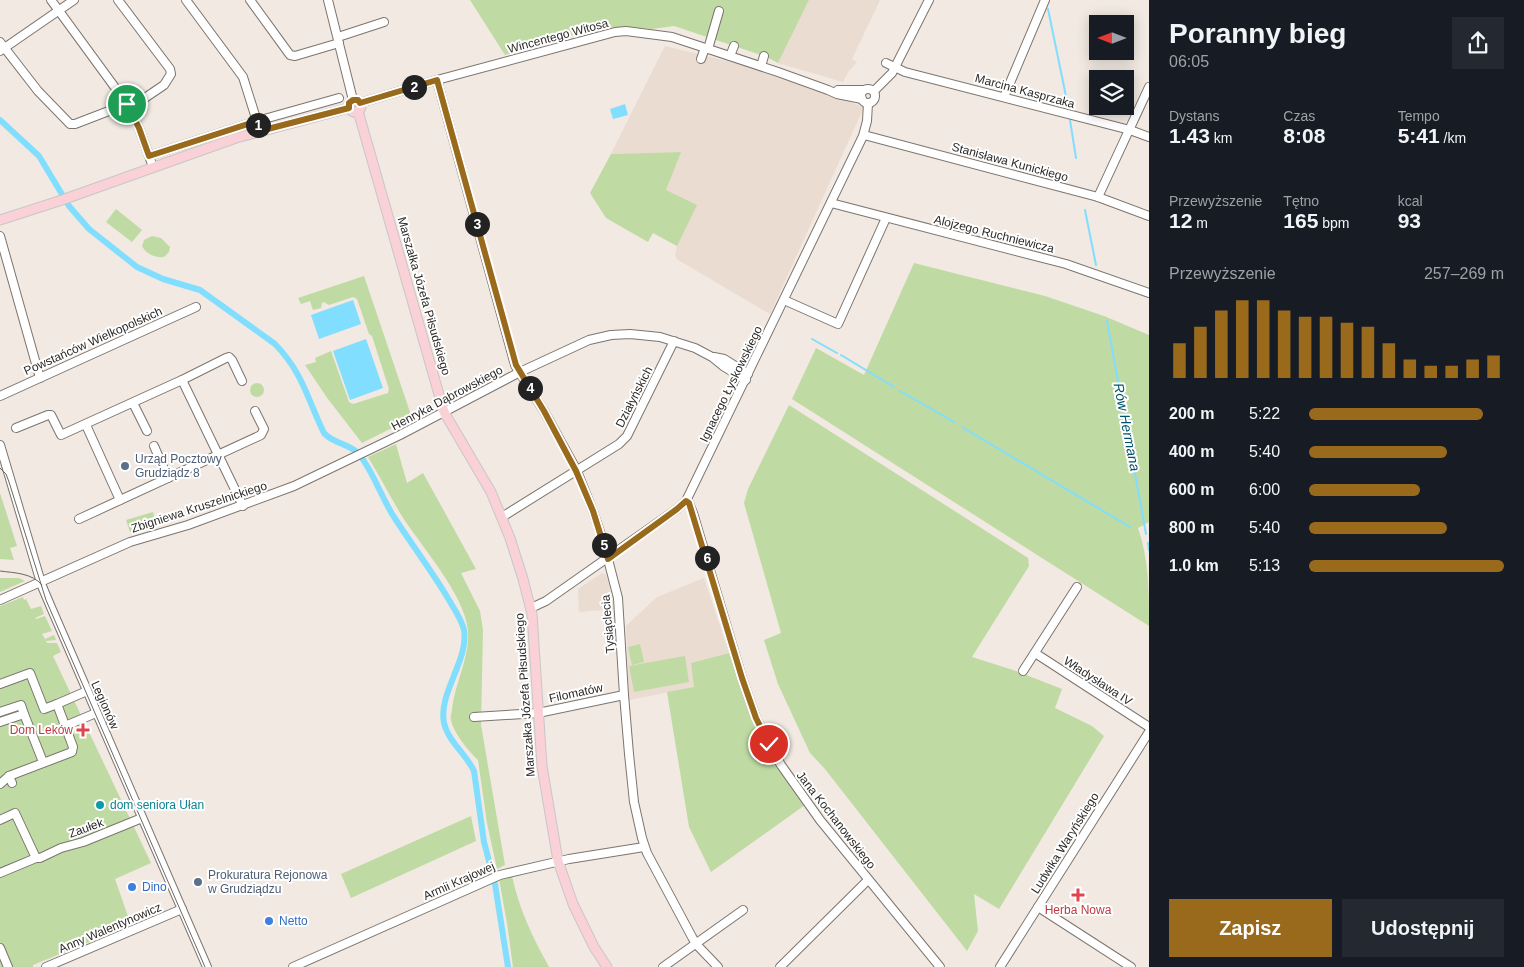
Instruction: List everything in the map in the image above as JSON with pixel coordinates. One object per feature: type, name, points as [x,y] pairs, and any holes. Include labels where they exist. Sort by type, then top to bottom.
[{"type":"main road","points":[[0,220],[71,197],[195,152],[260,131],[355,105]]},
{"type":"main road","name":"Marszałka Józefa Piłsudskiego","points":[[355,105],[444,412],[491,492],[517,557],[531,608],[543,777],[558,861],[573,904],[594,947],[607,967]]},
{"type":"street","points":[[50,0],[129,106],[153,167]]},
{"type":"street","points":[[74,0],[2,47],[38,91],[70,124],[129,106],[164,84],[171,74],[170,69],[118,0]]},
{"type":"street","points":[[186,0],[243,77],[260,131]]},
{"type":"street","points":[[250,0],[290,55],[295,56],[384,22]]},
{"type":"street","name":"Marszałka Józefa Piłsudskiego","points":[[328,0],[355,105]]},
{"type":"street","points":[[874,91],[889,78],[896,68],[928,0]]},
{"type":"street","points":[[1004,97],[1045,0]]},
{"type":"street","points":[[701,59],[707,48],[719,11]]},
{"type":"street","name":"Wincentego Witosa","points":[[355,105],[437,80],[620,32],[662,35],[761,66],[837,94],[865,101]]},
{"type":"street","points":[[730,56],[734,46]]},
{"type":"street","points":[[761,66],[764,56]]},
{"type":"street","name":"Marcina Kasprzaka","points":[[886,63],[896,68],[1130,130],[1149,137]]},
{"type":"street","name":"Tysiąclecia","points":[[437,80],[511,351],[516,365],[549,419],[576,471],[593,511],[608,559],[618,598],[624,695],[634,802],[644,847],[696,944],[718,967]]},
{"type":"street","points":[[1098,197],[1149,87]]},
{"type":"street","points":[[870,88],[874,91],[876,95],[874,100],[865,101],[861,94],[863,90],[870,88]]},
{"type":"street","name":"Wincentego Witosa","points":[[828,90],[863,90]]},
{"type":"street","points":[[149,156],[257,121],[339,98]]},
{"type":"street","name":"Ignacego Łyskowskiego","points":[[531,608],[546,602],[686,501],[864,135],[867,122],[865,101]]},
{"type":"street","name":"Stanisława Kunickiego","points":[[864,135],[1098,197],[1149,216]]},
{"type":"street","name":"Alojzego Ruchniewicza","points":[[831,203],[1066,264],[1149,293]]},
{"type":"street","points":[[784,300],[838,324],[886,218]]},
{"type":"street","points":[[0,236],[40,378]]},
{"type":"street","name":"Powstańców Wielkopolskich","points":[[0,396],[196,307]]},
{"type":"street","name":"Henryka Dąbrowskiego","points":[[363,453],[578,344],[611,335],[645,334],[660,336],[695,348],[712,357],[723,366],[747,377]]},
{"type":"street","name":"Działyńskich","points":[[502,517],[620,444],[627,436],[674,341]]},
{"type":"street","points":[[16,428],[51,415],[61,436],[229,357],[242,381]]},
{"type":"street","points":[[182,380],[243,506]]},
{"type":"street","points":[[133,403],[147,431]]},
{"type":"street","points":[[79,519],[218,456],[263,433],[264,429],[255,411]]},
{"type":"street","points":[[86,425],[120,500]]},
{"type":"street","name":"Legionów","points":[[0,445],[1,455],[53,612],[207,967]]},
{"type":"street","points":[[154,446],[168,478]]},
{"type":"street","name":"Zbigniewa Kruszelnickiego","points":[[0,600],[107,551],[243,506],[294,486],[363,453]]},
{"type":"street","name":"Jana Kochanowskiego","points":[[686,501],[694,513],[742,678],[756,718],[781,765],[817,822],[940,967]]},
{"type":"street","points":[[1023,671],[1077,587]]},
{"type":"street","name":"Władysława IV","points":[[1035,653],[1149,727]]},
{"type":"street","points":[[0,684],[30,673],[44,709],[87,691]]},
{"type":"street","name":"Filomatów","points":[[474,717],[538,713],[624,695]]},
{"type":"street","points":[[0,784],[43,762],[73,751],[57,704]]},
{"type":"street","points":[[0,712],[21,705],[43,762]]},
{"type":"street","points":[[65,726],[96,713]]},
{"type":"street","points":[[0,722],[24,714]]},
{"type":"street","name":"Ludwika Waryńskiego","points":[[1000,967],[1149,732]]},
{"type":"street","points":[[0,820],[15,813],[36,858]]},
{"type":"street","name":"Zaułek","points":[[0,873],[142,818]]},
{"type":"street","name":"Armii Krajowej","points":[[293,967],[491,878],[558,861],[644,847]]},
{"type":"street","points":[[780,967],[868,880]]},
{"type":"street","points":[[1038,907],[1131,967]]},
{"type":"street","name":"Anny Walentynowicz","points":[[46,967],[63,964],[182,909]]},
{"type":"street","points":[[663,967],[743,910]]},
{"type":"street","points":[[0,948],[8,967]]},
{"type":"shaded area","points":[[809,0],[880,0],[852,59],[857,62],[848,72],[843,82],[778,63]]},
{"type":"shaded area","points":[[665,46],[739,64],[864,107],[770,314],[678,260],[675,256],[682,235],[666,190],[680,152],[611,154]]},
{"type":"shaded area","points":[[602,573],[606,575],[608,581],[614,609],[579,612],[578,589]]},
{"type":"shaded area","points":[[704,578],[729,653],[691,663],[695,687],[629,700],[626,626],[657,597]]},
{"type":"green space","points":[[470,0],[809,0],[778,63],[767,57],[674,26],[652,29],[609,27],[569,36],[505,55]]},
{"type":"green space","points":[[681,152],[666,190],[697,205],[677,246],[653,233],[648,242],[606,218],[590,193],[611,154]]},
{"type":"green space","points":[[116,209],[142,230],[132,242],[106,222]]},
{"type":"green space","points":[[152,236],[161,238],[170,247],[169,252],[164,257],[151,255],[142,246],[144,240]]},
{"type":"green space","points":[[914,263],[1045,296],[1104,316],[1149,335],[1149,522],[1138,528],[1146,564],[1149,626],[792,399],[816,348],[864,375]]},
{"type":"green space","points":[[364,276],[412,418],[362,443],[305,365],[316,362],[315,358],[331,351],[349,402],[353,404],[388,393],[389,389],[372,336],[369,334],[357,299],[353,297],[329,305],[324,302],[321,308],[313,310],[310,301],[301,304],[298,298]]},
{"type":"green space","points":[[257,383],[262,385],[264,390],[262,395],[257,397],[252,395],[250,390],[252,385]]},
{"type":"green space","points":[[789,405],[1028,558],[1029,566],[972,657],[1016,671],[1062,689],[1055,708],[1092,726],[1104,736],[999,909],[974,894],[978,931],[967,951],[825,769],[810,753],[778,684],[764,640],[781,633],[744,503],[748,489]]},
{"type":"green space","points":[[396,444],[407,483],[423,473],[476,569],[461,573],[480,611],[483,630],[481,725],[505,865],[497,869],[487,823],[478,760],[458,736],[451,719],[454,699],[467,650],[468,631],[465,617],[459,601],[450,586],[400,513],[368,457]]},
{"type":"green space","points":[[0,493],[17,546],[10,548],[14,560],[0,559]]},
{"type":"green space","points":[[153,512],[156,525],[130,532],[126,520]]},
{"type":"green space","points":[[0,578],[19,578],[25,581],[0,592]]},
{"type":"green space","points":[[23,597],[31,609],[41,606],[44,614],[35,618],[45,616],[52,631],[42,634],[45,639],[54,635],[56,640],[46,641],[47,643],[57,643],[61,652],[53,656],[151,863],[115,879],[131,925],[33,965],[33,967],[0,967],[0,606]]},
{"type":"green space","points":[[640,644],[644,662],[632,665],[628,647]]},
{"type":"green space","points":[[729,653],[768,750],[785,778],[805,805],[711,872],[689,827],[667,692],[694,687],[691,663]]},
{"type":"green space","points":[[685,656],[689,682],[634,692],[629,666]]},
{"type":"green space","points":[[471,816],[476,841],[351,898],[341,874]]},
{"type":"green space","points":[[512,876],[518,900],[527,923],[549,967],[513,967],[499,879]]},
{"type":"water","points":[[625,104],[628,115],[613,119],[610,109]]},
{"type":"water","points":[[353,300],[361,324],[319,339],[311,315]]},
{"type":"water","points":[[366,339],[383,388],[350,400],[333,351]]},
{"type":"waterway","name":"Rów Hermana","points":[[1048,9],[1068,106]]},
{"type":"waterway","points":[[0,120],[39,156],[69,206],[89,229],[137,267],[163,279],[200,290],[275,344],[292,365],[304,386],[324,433],[359,454],[394,517],[460,618],[464,630],[464,641],[462,653],[445,700],[444,723],[449,736],[474,771],[484,842],[495,884],[508,967]]},
{"type":"waterway","name":"Rów Hermana","points":[[1070,120],[1076,158]]},
{"type":"waterway","name":"Rów Hermana","points":[[1085,210],[1096,265]]},
{"type":"waterway","name":"Rów Hermana","points":[[1107,321],[1146,534]]},
{"type":"waterway","points":[[812,339],[837,353]]},
{"type":"waterway","points":[[841,355],[894,387]]},
{"type":"waterway","points":[[900,391],[954,422]]},
{"type":"waterway","points":[[962,427],[1130,527]]},
{"type":"waterway","name":"Rów Hermana","points":[[1148,543],[1149,550]]},
{"type":"tram line","points":[[0,468],[6,474],[9,482],[46,600],[205,967]]},
{"type":"tram line","points":[[0,571],[28,576],[42,585]]},
{"type":"place","name":"Urząd Pocztowy Grudziądz 8","points":[[125,466]]},
{"type":"place","name":"Dom Leków","points":[[83,730]]},
{"type":"place","name":"dom seniora Ułan","points":[[100,805]]},
{"type":"place","name":"Prokuratura Rejonowa w Grudziądzu","points":[[198,882]]},
{"type":"place","name":"Dino","points":[[132,887]]},
{"type":"place","name":"Herba Nowa","points":[[1078,895]]},
{"type":"place","name":"Netto","points":[[269,921]]},
{"type":"route","points":[[127,104],[139,128],[149,156],[257,121],[260,131],[349,108],[349,103],[353,100],[358,100],[360,103],[437,80],[511,351],[516,365],[559,436],[576,471],[600,530],[608,559],[686,501],[689,503],[694,513],[742,678],[756,718],[769,744]]}]
